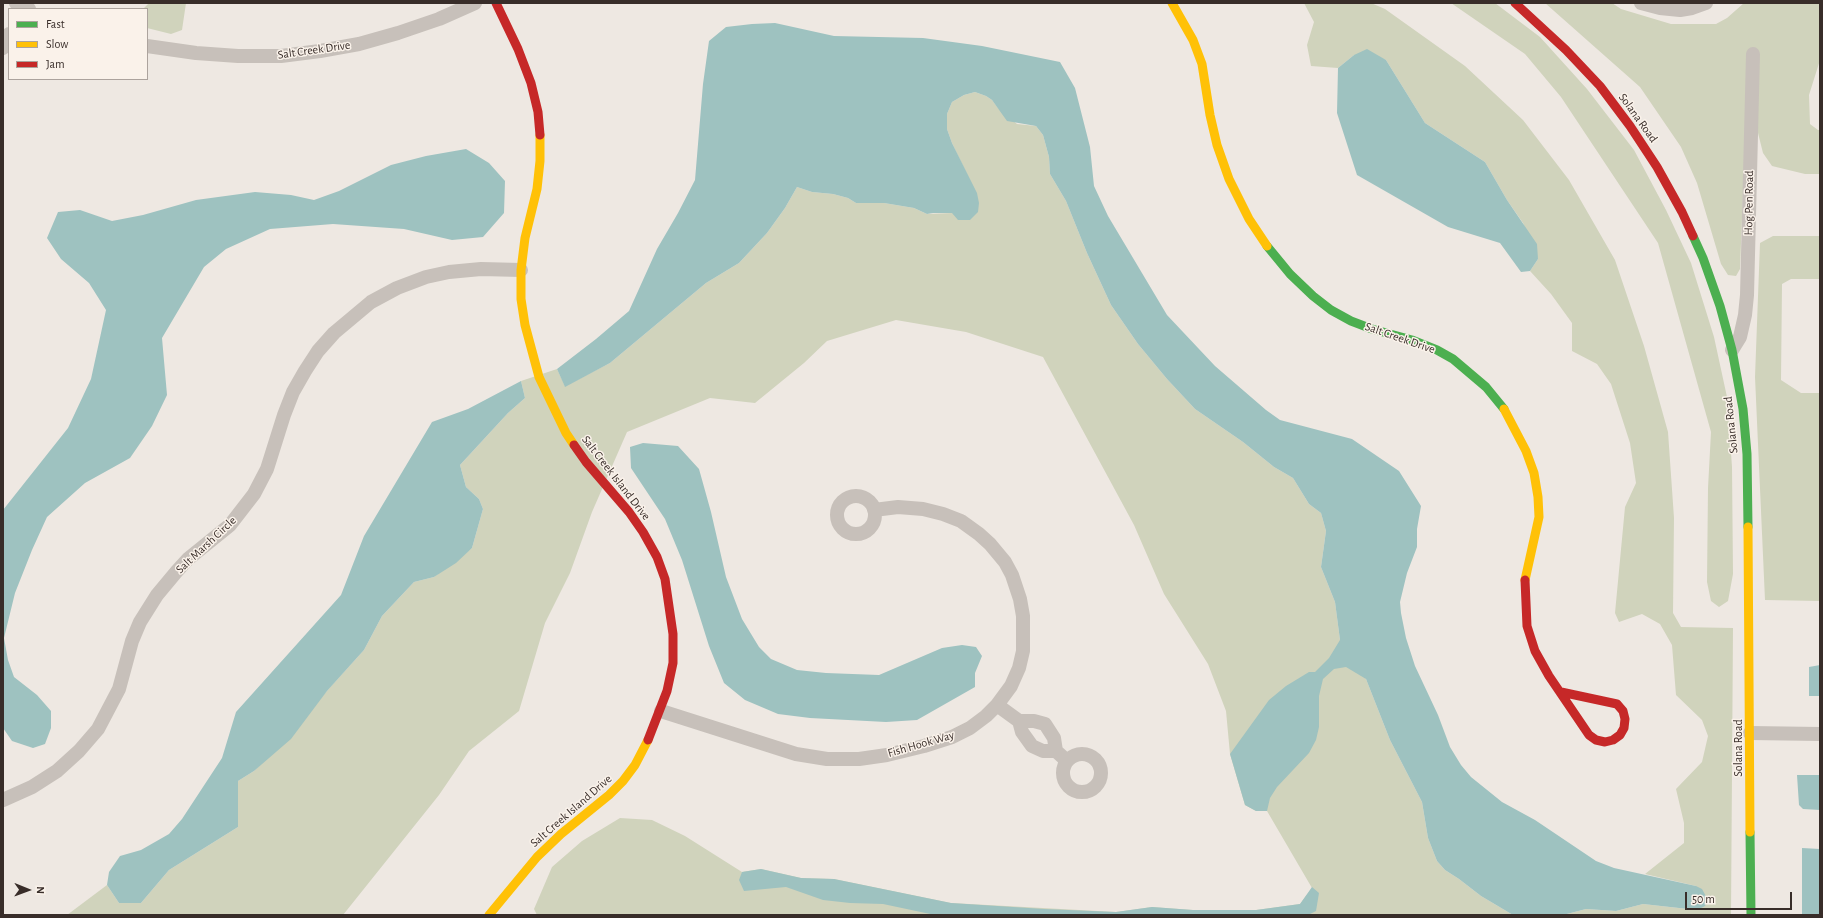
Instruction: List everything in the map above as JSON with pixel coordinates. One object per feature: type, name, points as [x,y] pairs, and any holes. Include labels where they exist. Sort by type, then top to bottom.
[{"type":"street","name":"Salt Creek Drive","points":[[148,46],[196,53],[238,56],[281,56],[320,51],[359,44],[398,34],[439,19],[475,3]]},
{"type":"street","name":"Salt Creek Island Drive","points":[[489,915],[508,888],[537,857],[561,834],[609,795],[635,765],[661,711],[673,663],[673,634],[670,605],[665,579],[657,558],[643,532],[629,512],[586,462],[566,433],[552,407],[539,377],[525,325],[521,299],[521,270],[525,238],[537,190],[540,161],[540,134],[538,112],[531,83],[518,49],[496,3]]},
{"type":"street","name":"Salt Creek Drive","points":[[1172,3],[1193,40],[1202,64],[1210,115],[1217,145],[1229,179],[1249,219],[1270,251],[1290,274],[1313,296],[1331,310],[1351,321],[1372,329],[1412,340],[1437,350],[1453,360],[1486,387],[1502,405],[1514,426],[1526,451],[1534,473],[1538,497],[1539,518],[1535,538],[1526,565],[1524,583],[1527,626],[1535,651],[1549,676],[1589,735],[1596,740],[1605,742],[1613,740],[1620,735],[1624,728],[1626,719],[1623,710],[1617,704],[1609,701],[1561,692]]},
{"type":"street","name":"Solana Road","points":[[1515,3],[1566,50],[1600,86],[1658,167],[1682,212],[1703,258],[1720,306],[1732,350],[1743,409],[1747,454],[1751,915]]},
{"type":"street","points":[[1641,3],[1660,8],[1680,10],[1706,3]]},
{"type":"street","points":[[3,48],[8,36]]},
{"type":"street","name":"Hog Pen Road","points":[[1732,350],[1740,337],[1745,315],[1747,295],[1752,54]]},
{"type":"street","name":"Salt Marsh Circle","points":[[3,800],[32,787],[57,771],[79,751],[98,729],[119,689],[132,641],[140,622],[157,595],[177,571],[188,559],[230,525],[254,494],[267,469],[293,392],[318,351],[334,333],[371,302],[397,288],[426,277],[449,272],[481,269],[521,270]]},
{"type":"street","name":"Fish Hook Way","points":[[661,711],[796,754],[827,759],[859,759],[887,755],[924,746],[952,737],[970,728],[986,716],[997,705],[1011,686],[1019,668],[1024,634],[1020,599],[1012,575],[1005,562],[990,544],[961,521],[943,514],[923,509],[898,507],[874,510]]},
{"type":"street","points":[[997,705],[1019,721],[1034,721],[1045,724],[1054,738],[1056,752]]},
{"type":"street","points":[[1019,721],[1022,732],[1032,746],[1043,751],[1056,752],[1067,761]]},
{"type":"street","points":[[1750,733],[1820,734]]},
{"type":"green space","points":[[149,3],[186,3],[182,30],[171,34],[148,28],[148,8],[144,8]]},
{"type":"green space","points":[[1304,3],[1371,3],[1385,9],[1465,66],[1523,120],[1569,180],[1615,260],[1644,346],[1668,432],[1674,518],[1673,613],[1681,627],[1733,628],[1731,915],[1563,915],[1586,909],[1616,911],[1643,904],[1697,910],[1696,886],[1645,874],[1684,843],[1684,823],[1676,789],[1702,762],[1708,736],[1702,720],[1676,695],[1672,645],[1660,624],[1642,614],[1619,622],[1615,613],[1625,507],[1636,483],[1630,443],[1611,384],[1597,364],[1572,351],[1572,323],[1551,294],[1530,271],[1538,259],[1523,223],[1507,200],[1485,162],[1425,123],[1386,60],[1354,55],[1338,68],[1311,66],[1307,45],[1314,22]]},
{"type":"green space","points":[[1451,3],[1495,3],[1540,37],[1587,89],[1634,150],[1666,210],[1691,263],[1714,337],[1727,397],[1732,467],[1733,574],[1728,601],[1719,607],[1711,601],[1707,582],[1708,488],[1711,432],[1658,243],[1561,97],[1525,54]]},
{"type":"green space","points":[[1545,3],[1612,3],[1621,9],[1671,24],[1716,24],[1727,18],[1744,3],[1820,3],[1820,60],[1809,95],[1810,124],[1820,130],[1820,174],[1805,174],[1772,166],[1763,153],[1758,133],[1743,191],[1740,269],[1736,276],[1728,275],[1721,264],[1697,183],[1681,147],[1640,87]]},
{"type":"green space","points":[[975,92],[992,100],[998,108],[1017,124],[1036,126],[1043,135],[1049,157],[1050,174],[1066,201],[1087,253],[1111,305],[1138,344],[1167,379],[1195,409],[1243,442],[1274,467],[1293,478],[1309,504],[1321,513],[1326,531],[1321,567],[1335,602],[1340,640],[1366,679],[1390,740],[1422,802],[1428,838],[1437,861],[1445,870],[1481,896],[1513,915],[537,915],[534,909],[552,867],[582,841],[620,818],[652,820],[685,836],[742,872],[761,869],[801,878],[834,879],[951,903],[1116,912],[1152,907],[1193,910],[1256,910],[1300,904],[1312,888],[1267,811],[1256,811],[1245,805],[1230,754],[1226,711],[1208,664],[1164,594],[1134,525],[1043,357],[966,332],[896,320],[827,341],[804,363],[755,403],[710,398],[627,432],[592,512],[570,573],[545,623],[519,711],[469,751],[439,795],[343,915],[67,915],[107,885],[119,903],[141,903],[169,870],[238,827],[238,781],[254,771],[364,650],[382,616],[414,582],[434,577],[472,548],[483,509],[479,499],[466,487],[460,465],[508,413],[525,398],[521,381],[557,369],[565,386],[610,363],[706,283],[739,263],[767,233],[785,208],[797,187],[812,192],[833,194],[848,198],[856,203],[884,203],[914,208],[927,214],[952,213],[976,193],[952,143],[947,129],[947,114],[952,102],[964,95]]},
{"type":"green space","points":[[1773,236],[1820,236],[1820,279],[1791,279],[1782,284],[1781,380],[1801,393],[1820,393],[1820,601],[1765,600],[1755,377],[1760,243]]},
{"type":"water","points":[[775,23],[834,36],[923,38],[982,46],[1060,62],[1075,88],[1090,147],[1094,186],[1108,216],[1167,315],[1215,366],[1266,410],[1280,420],[1352,439],[1399,471],[1421,506],[1417,529],[1417,547],[1407,573],[1400,602],[1401,613],[1406,638],[1415,666],[1438,715],[1450,747],[1461,765],[1471,777],[1502,802],[1535,820],[1596,861],[1614,868],[1696,886],[1702,889],[1708,900],[1705,906],[1697,910],[1643,904],[1616,911],[1586,909],[1563,915],[1513,915],[1481,896],[1445,870],[1437,861],[1428,838],[1422,802],[1390,740],[1366,679],[1346,667],[1334,669],[1323,679],[1319,696],[1319,727],[1316,740],[1309,753],[1277,787],[1270,798],[1267,811],[1256,811],[1245,805],[1230,754],[1269,700],[1286,686],[1309,672],[1315,672],[1329,658],[1340,640],[1335,602],[1321,567],[1326,531],[1321,513],[1309,504],[1293,478],[1274,467],[1243,442],[1195,409],[1167,379],[1138,344],[1111,305],[1087,253],[1066,201],[1050,174],[1049,157],[1043,135],[1036,126],[1007,121],[992,100],[986,96],[975,92],[964,95],[952,102],[947,114],[947,129],[952,143],[977,193],[979,203],[978,212],[970,220],[958,220],[952,213],[927,214],[914,208],[884,203],[856,203],[848,198],[833,194],[812,192],[797,187],[785,208],[767,233],[739,263],[706,283],[610,363],[565,387],[557,369],[629,311],[657,249],[695,180],[703,84],[709,41],[726,27]]},
{"type":"water","points":[[1367,49],[1386,60],[1425,123],[1485,162],[1507,200],[1537,244],[1538,259],[1530,271],[1521,272],[1500,243],[1448,227],[1357,175],[1337,113],[1338,68],[1354,55]]},
{"type":"water","points":[[466,149],[489,163],[505,181],[504,213],[483,237],[452,240],[404,229],[333,224],[270,229],[226,249],[204,267],[162,338],[167,395],[152,426],[130,458],[85,483],[47,517],[32,550],[15,593],[4,638],[8,660],[14,677],[37,695],[51,711],[51,728],[45,744],[33,748],[12,741],[3,728],[3,510],[68,428],[91,379],[106,310],[89,283],[61,259],[47,238],[58,212],[80,210],[112,221],[143,215],[196,200],[255,192],[291,195],[314,200],[339,191],[391,165],[426,156]]},
{"type":"water","points":[[521,381],[525,398],[508,413],[460,465],[466,487],[479,499],[483,509],[472,548],[456,563],[434,577],[414,582],[382,616],[364,650],[327,691],[291,739],[254,771],[238,781],[238,827],[169,870],[141,903],[119,903],[107,885],[109,872],[120,856],[141,850],[169,834],[182,819],[222,758],[236,712],[341,595],[364,536],[432,422],[468,409]]},
{"type":"water","points":[[643,443],[678,446],[699,469],[711,512],[726,577],[742,619],[759,647],[771,659],[797,670],[826,673],[879,675],[942,648],[962,645],[976,647],[982,656],[975,673],[975,687],[917,720],[886,722],[810,718],[778,714],[745,700],[724,683],[709,646],[682,560],[665,519],[631,468],[630,447]]},
{"type":"water","points":[[1820,665],[1820,696],[1809,696],[1809,667]]},
{"type":"water","points":[[1797,775],[1820,775],[1820,810],[1803,809],[1799,805]]},
{"type":"water","points":[[1802,848],[1820,849],[1820,915],[1802,915]]},
{"type":"water","points":[[761,869],[801,878],[834,879],[951,903],[1044,909],[1116,912],[1152,907],[1193,910],[1256,910],[1300,904],[1312,887],[1319,893],[1316,911],[1308,915],[935,915],[883,904],[823,900],[786,887],[744,891],[739,880],[742,872]]},
{"type":"traffic: fast","points":[[1693,236],[1703,258],[1720,306],[1732,350],[1743,409],[1747,454],[1748,527]]},
{"type":"traffic: fast","points":[[1267,246],[1290,274],[1313,296],[1331,310],[1351,321],[1372,329],[1412,340],[1437,350],[1453,359],[1486,387],[1504,409]]},
{"type":"traffic: fast","points":[[1750,832],[1751,915]]},
{"type":"traffic: slow","points":[[1172,3],[1193,40],[1202,64],[1210,115],[1217,145],[1229,179],[1249,219],[1267,246]]},
{"type":"traffic: slow","points":[[540,135],[540,161],[537,189],[525,238],[521,270],[521,299],[525,325],[539,377],[566,433],[574,445]]},
{"type":"traffic: slow","points":[[1504,409],[1526,451],[1534,473],[1538,497],[1539,517],[1525,580]]},
{"type":"traffic: slow","points":[[1748,527],[1750,832]]},
{"type":"traffic: slow","points":[[489,915],[537,857],[561,834],[609,795],[623,781],[635,765],[648,740]]},
{"type":"traffic: jam","points":[[496,3],[518,49],[531,83],[538,112],[540,135]]},
{"type":"traffic: jam","points":[[1515,3],[1566,50],[1600,86],[1630,126],[1657,167],[1682,212],[1693,236]]},
{"type":"traffic: jam","points":[[574,445],[586,462],[629,512],[643,532],[657,557],[665,579],[673,634],[673,663],[667,691],[648,740]]},
{"type":"traffic: jam","points":[[1525,580],[1527,626],[1535,651],[1549,676],[1589,735],[1596,740],[1605,742],[1613,740],[1620,735],[1624,728],[1625,719],[1623,711],[1617,704],[1561,692]]}]
